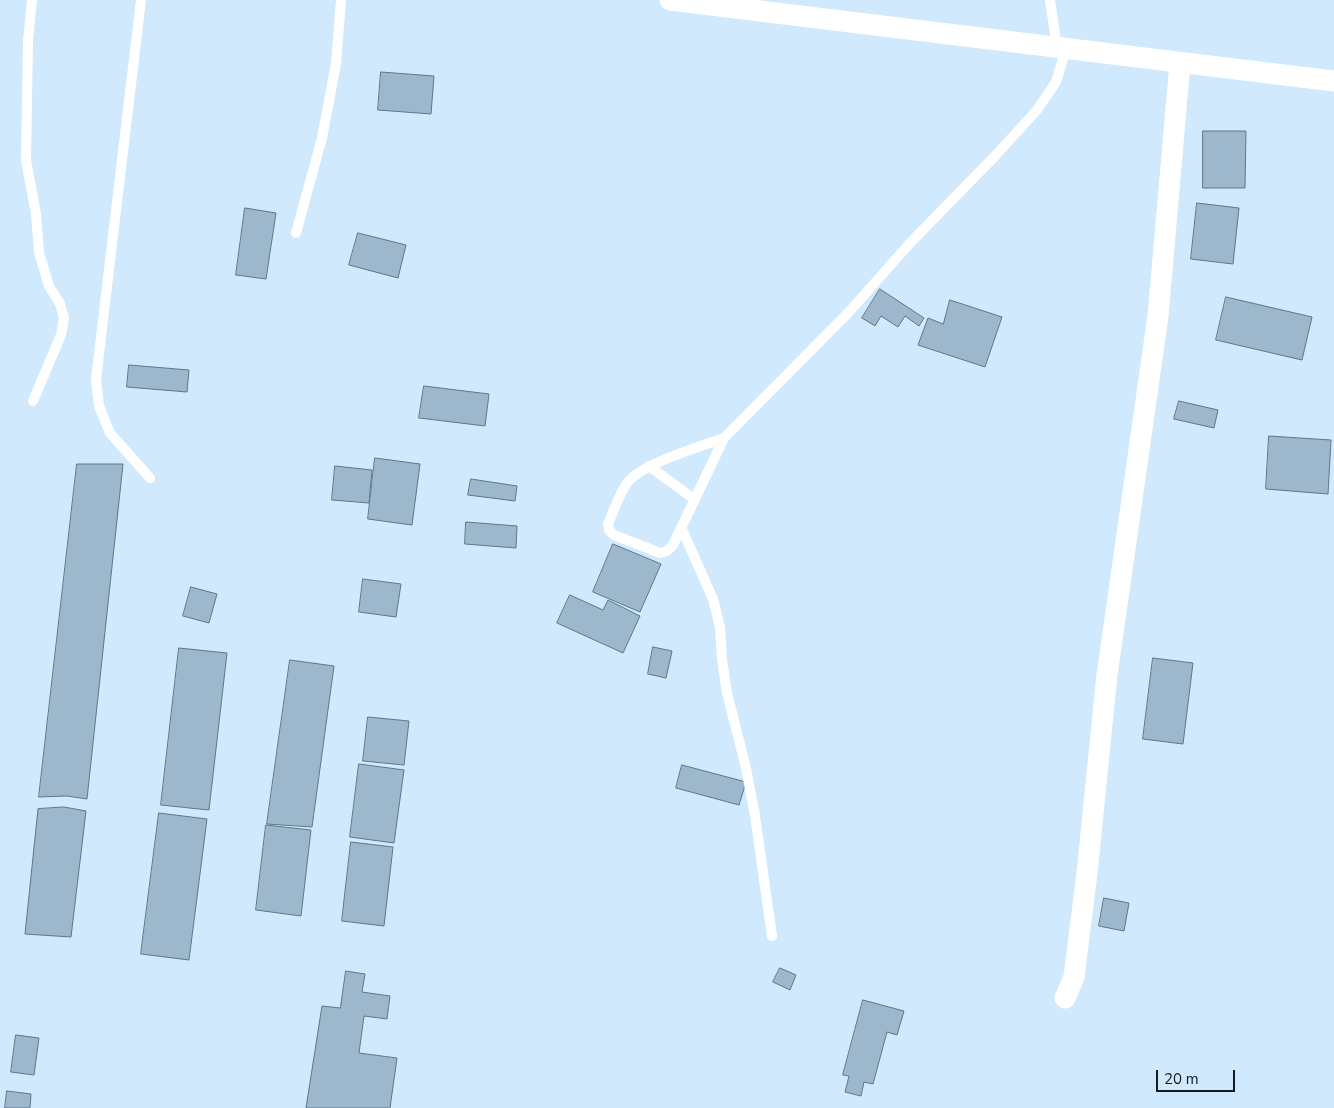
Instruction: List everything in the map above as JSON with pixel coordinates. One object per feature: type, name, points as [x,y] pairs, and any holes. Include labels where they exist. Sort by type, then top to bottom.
[{"type":"street","points":[[670,0],[1334,82]]},
{"type":"street","points":[[1065,998],[1074,977],[1087,872],[1107,675],[1158,316],[1180,63]]},
{"type":"lane","points":[[32,0],[28,41],[26,160],[36,214],[39,252],[49,286],[60,304],[64,318],[61,335],[33,401]]},
{"type":"lane","points":[[141,0],[96,379],[99,406],[110,433],[150,478]]},
{"type":"lane","points":[[296,233],[322,138],[336,64],[341,0]]},
{"type":"lane","points":[[724,438],[649,466],[636,474],[627,483],[608,524],[609,530],[614,535],[660,554],[667,551],[672,545],[724,438],[849,312],[912,242],[1037,110],[1056,82],[1062,48],[1050,0]]},
{"type":"lane","points":[[649,466],[694,499]]},
{"type":"lane","points":[[681,527],[714,599],[720,627],[722,659],[728,693],[746,768],[755,816],[772,936]]},
{"type":"building","points":[[381,72],[434,76],[431,114],[378,110]]},
{"type":"building","points":[[1203,131],[1246,131],[1245,188],[1203,188]]},
{"type":"building","points":[[1197,203],[1239,208],[1233,264],[1191,259]]},
{"type":"building","points":[[245,208],[276,213],[266,279],[236,275]]},
{"type":"building","points":[[358,233],[406,245],[398,278],[349,265]]},
{"type":"building","points":[[880,289],[924,318],[919,326],[905,316],[898,327],[881,316],[875,326],[862,318]]},
{"type":"building","points":[[1226,297],[1312,317],[1302,360],[1216,340]]},
{"type":"building","points":[[950,300],[1002,317],[985,367],[918,345],[928,318],[943,324]]},
{"type":"building","points":[[129,365],[189,370],[187,392],[127,387]]},
{"type":"building","points":[[424,386],[489,394],[485,426],[419,418]]},
{"type":"building","points":[[1179,401],[1218,410],[1214,428],[1174,419]]},
{"type":"building","points":[[1269,436],[1331,440],[1328,494],[1266,489]]},
{"type":"building","points":[[375,458],[420,464],[412,525],[368,519]]},
{"type":"building","points":[[77,464],[123,464],[87,799],[67,796],[39,797]]},
{"type":"building","points":[[335,466],[372,470],[369,503],[332,500]]},
{"type":"building","points":[[471,479],[517,486],[515,501],[468,495]]},
{"type":"building","points":[[466,522],[517,526],[516,548],[465,544]]},
{"type":"building","points":[[613,544],[661,564],[640,612],[593,592]]},
{"type":"building","points":[[363,579],[401,584],[396,617],[359,612]]},
{"type":"building","points":[[191,587],[217,594],[209,623],[183,616]]},
{"type":"building","points":[[570,595],[603,610],[608,600],[640,616],[623,653],[557,623]]},
{"type":"building","points":[[653,647],[672,651],[666,678],[648,674]]},
{"type":"building","points":[[179,648],[227,653],[209,810],[161,805]]},
{"type":"building","points":[[1153,658],[1193,663],[1183,744],[1143,739]]},
{"type":"building","points":[[290,660],[334,666],[312,827],[267,824]]},
{"type":"building","points":[[368,717],[409,721],[404,765],[363,761]]},
{"type":"building","points":[[359,764],[404,770],[394,843],[350,837]]},
{"type":"building","points":[[682,765],[746,782],[739,805],[676,788]]},
{"type":"building","points":[[64,807],[86,811],[71,937],[25,934],[38,809]]},
{"type":"building","points":[[159,813],[207,819],[189,960],[141,954]]},
{"type":"building","points":[[266,825],[311,830],[301,916],[256,910]]},
{"type":"building","points":[[351,842],[393,847],[384,926],[342,921]]},
{"type":"building","points":[[1104,898],[1129,903],[1124,931],[1099,926]]},
{"type":"building","points":[[780,968],[796,975],[790,990],[773,982]]},
{"type":"building","points":[[346,971],[365,974],[362,992],[390,996],[387,1019],[364,1016],[359,1053],[397,1058],[390,1108],[306,1108],[322,1006],[340,1008]]},
{"type":"building","points":[[863,1000],[904,1011],[897,1035],[887,1032],[873,1084],[864,1082],[861,1096],[845,1092],[849,1076],[843,1075]]},
{"type":"building","points":[[16,1035],[39,1038],[34,1075],[11,1072]]},
{"type":"building","points":[[7,1091],[31,1094],[30,1108],[5,1108]]}]
